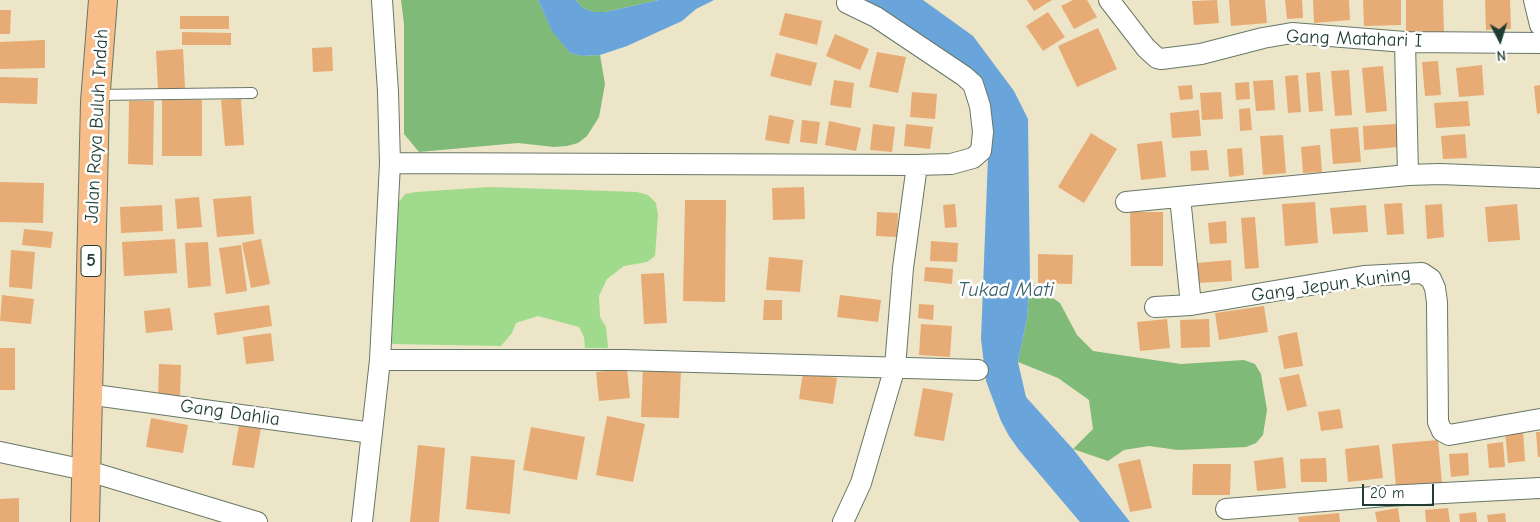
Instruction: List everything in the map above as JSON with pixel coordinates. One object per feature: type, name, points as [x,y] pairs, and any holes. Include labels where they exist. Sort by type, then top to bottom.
[{"type":"highway","name":"Jalan Raya Buluh Indah","points":[[85,522],[95,95],[103,0]]},
{"type":"street","points":[[362,522],[380,360],[390,163],[382,0]]},
{"type":"street","name":"Gang Matahari I","points":[[1109,0],[1146,48],[1161,60],[1201,54],[1263,38],[1292,33],[1405,42],[1540,43]]},
{"type":"street","points":[[1534,0],[1540,25]]},
{"type":"street","points":[[390,163],[917,165],[951,164],[974,158],[981,151],[983,132],[980,106],[973,84],[876,17],[848,3]]},
{"type":"street","points":[[1405,42],[1408,175]]},
{"type":"street","points":[[843,522],[861,483],[895,367],[903,268],[917,165]]},
{"type":"street","points":[[1126,202],[1408,175],[1440,174],[1540,178]]},
{"type":"street","points":[[1180,197],[1191,305]]},
{"type":"street","name":"Gang Jepun Kuning","points":[[1155,307],[1191,305],[1364,276],[1422,273],[1431,278],[1437,302],[1438,422],[1442,431],[1449,435],[1540,419]]},
{"type":"street","points":[[380,360],[624,360],[978,370]]},
{"type":"street","name":"Gang Dahlia","points":[[87,394],[372,433]]},
{"type":"street","points":[[0,452],[85,470],[257,522]]},
{"type":"street","points":[[1226,509],[1386,496],[1540,488]]},
{"type":"lane","points":[[95,95],[252,93]]},
{"type":"green space","points":[[401,0],[538,0],[552,30],[570,53],[582,56],[600,55],[605,84],[599,117],[587,136],[578,143],[567,146],[554,147],[518,143],[419,152],[404,134],[404,24]]},
{"type":"green space","points":[[576,0],[659,0],[605,12],[594,12],[583,8]]},
{"type":"green space","points":[[490,187],[637,192],[648,195],[656,203],[658,215],[655,256],[647,262],[624,266],[607,279],[599,296],[600,317],[606,327],[608,348],[585,348],[584,337],[579,327],[538,316],[516,323],[512,333],[501,346],[392,344],[393,214],[398,203],[405,194],[416,192]]},
{"type":"green space","points":[[1030,282],[1060,303],[1077,335],[1093,351],[1181,364],[1244,360],[1255,364],[1261,374],[1267,410],[1263,435],[1256,443],[1246,447],[1178,450],[1149,446],[1124,450],[1108,461],[1073,449],[1093,429],[1089,400],[1058,378],[1018,362],[1027,318]]},
{"type":"water","points":[[538,0],[576,0],[583,8],[594,12],[605,12],[659,0],[714,0],[696,9],[682,21],[627,46],[600,55],[582,56],[570,53],[552,31]]},
{"type":"water","name":"Tukad Mati","points":[[842,0],[923,0],[973,36],[1014,91],[1028,119],[1030,282],[1027,318],[1018,362],[1026,397],[1073,449],[1130,522],[1080,522],[1009,436],[1001,421],[986,381],[981,339],[989,131],[980,90]]},
{"type":"building","points":[[1027,0],[1052,0],[1034,11]]},
{"type":"building","points":[[1073,0],[1087,0],[1097,17],[1074,29],[1061,6]]},
{"type":"building","points":[[1217,0],[1219,23],[1194,25],[1192,1]]},
{"type":"building","points":[[1229,0],[1265,0],[1267,23],[1231,26]]},
{"type":"building","points":[[1285,0],[1302,0],[1303,18],[1287,19]]},
{"type":"building","points":[[1313,0],[1349,0],[1350,20],[1314,23]]},
{"type":"building","points":[[1363,0],[1401,0],[1401,25],[1364,26]]},
{"type":"building","points":[[1406,0],[1443,0],[1444,32],[1406,32]]},
{"type":"building","points":[[1485,0],[1510,0],[1511,29],[1486,30]]},
{"type":"building","points":[[0,10],[11,10],[10,34],[0,34]]},
{"type":"building","points":[[1048,12],[1065,37],[1043,51],[1026,26]]},
{"type":"building","points":[[785,13],[822,21],[817,45],[779,35]]},
{"type":"building","points":[[180,16],[229,16],[229,29],[180,29]]},
{"type":"building","points":[[1098,28],[1117,69],[1077,87],[1058,46]]},
{"type":"building","points":[[182,32],[231,33],[231,45],[182,45]]},
{"type":"building","points":[[835,34],[869,49],[860,70],[826,56]]},
{"type":"building","points":[[45,40],[45,68],[0,69],[0,42]]},
{"type":"building","points":[[332,47],[333,71],[313,72],[312,48]]},
{"type":"building","points":[[183,49],[185,88],[158,89],[156,51]]},
{"type":"building","points":[[877,52],[906,57],[898,93],[869,87]]},
{"type":"building","points":[[776,53],[817,63],[811,86],[770,76]]},
{"type":"building","points":[[1438,61],[1441,95],[1425,96],[1422,62]]},
{"type":"building","points":[[1482,65],[1484,95],[1459,97],[1456,68]]},
{"type":"building","points":[[1383,66],[1387,111],[1366,113],[1362,68]]},
{"type":"building","points":[[1349,70],[1352,115],[1335,116],[1331,71]]},
{"type":"building","points":[[1320,72],[1323,111],[1309,112],[1306,73]]},
{"type":"building","points":[[1298,75],[1301,112],[1288,113],[1285,76]]},
{"type":"building","points":[[0,77],[38,78],[37,104],[0,103]]},
{"type":"building","points":[[834,80],[854,83],[851,108],[830,105]]},
{"type":"building","points":[[1273,80],[1275,110],[1256,111],[1253,81]]},
{"type":"building","points":[[1249,82],[1250,99],[1236,100],[1235,83]]},
{"type":"building","points":[[1192,85],[1193,99],[1180,100],[1178,86]]},
{"type":"building","points":[[1540,85],[1540,113],[1537,114],[1534,86]]},
{"type":"building","points":[[912,92],[937,94],[935,119],[910,117]]},
{"type":"building","points":[[1221,92],[1223,119],[1202,120],[1200,93]]},
{"type":"building","points":[[241,99],[244,145],[225,146],[221,100]]},
{"type":"building","points":[[162,100],[202,100],[202,156],[162,156]]},
{"type":"building","points":[[129,101],[154,101],[153,165],[128,164]]},
{"type":"building","points":[[1468,101],[1470,126],[1436,128],[1434,103]]},
{"type":"building","points":[[1250,108],[1252,130],[1240,131],[1239,109]]},
{"type":"building","points":[[1199,110],[1201,136],[1172,138],[1170,113]]},
{"type":"building","points":[[769,115],[794,120],[789,144],[765,140]]},
{"type":"building","points":[[802,120],[820,122],[817,144],[800,142]]},
{"type":"building","points":[[829,121],[861,128],[856,151],[825,145]]},
{"type":"building","points":[[873,124],[895,127],[892,152],[870,150]]},
{"type":"building","points":[[906,124],[933,127],[930,149],[904,146]]},
{"type":"building","points":[[1396,124],[1398,147],[1364,150],[1363,126]]},
{"type":"building","points":[[1358,127],[1361,162],[1333,164],[1330,129]]},
{"type":"building","points":[[1091,133],[1117,149],[1084,203],[1058,187]]},
{"type":"building","points":[[1465,134],[1467,158],[1443,159],[1441,136]]},
{"type":"building","points":[[1283,135],[1286,173],[1263,175],[1260,136]]},
{"type":"building","points":[[1162,141],[1166,177],[1141,180],[1137,144]]},
{"type":"building","points":[[1320,145],[1322,172],[1303,173],[1301,147]]},
{"type":"building","points":[[1242,148],[1244,175],[1229,177],[1227,149]]},
{"type":"building","points":[[1207,150],[1209,170],[1191,171],[1190,151]]},
{"type":"building","points":[[0,182],[44,183],[43,223],[0,222]]},
{"type":"building","points":[[804,187],[805,219],[773,220],[772,188]]},
{"type":"building","points":[[251,196],[254,234],[217,237],[213,199]]},
{"type":"building","points":[[199,197],[202,227],[177,229],[175,199]]},
{"type":"building","points":[[685,200],[726,200],[725,302],[683,301]]},
{"type":"building","points":[[1315,202],[1318,243],[1285,246],[1282,204]]},
{"type":"building","points":[[1402,203],[1404,234],[1387,235],[1384,204]]},
{"type":"building","points":[[955,204],[957,227],[945,228],[943,205]]},
{"type":"building","points":[[1442,204],[1444,237],[1427,239],[1425,205]]},
{"type":"building","points":[[1517,204],[1520,240],[1488,242],[1485,207]]},
{"type":"building","points":[[162,205],[163,231],[121,233],[120,207]]},
{"type":"building","points":[[1366,205],[1368,232],[1333,234],[1330,208]]},
{"type":"building","points":[[877,212],[898,213],[897,237],[876,236]]},
{"type":"building","points":[[1130,212],[1163,212],[1163,266],[1131,266]]},
{"type":"building","points":[[1255,217],[1259,268],[1245,269],[1241,218]]},
{"type":"building","points":[[1226,221],[1227,243],[1210,244],[1208,223]]},
{"type":"building","points":[[24,229],[53,232],[51,248],[22,245]]},
{"type":"building","points":[[175,239],[177,273],[124,276],[122,242]]},
{"type":"building","points":[[261,239],[270,284],[251,288],[242,243]]},
{"type":"building","points":[[931,241],[958,243],[957,262],[930,261]]},
{"type":"building","points":[[208,242],[211,286],[188,288],[185,243]]},
{"type":"building","points":[[241,245],[247,291],[226,294],[219,248]]},
{"type":"building","points":[[11,250],[35,252],[32,289],[9,287]]},
{"type":"building","points":[[1038,254],[1073,255],[1072,284],[1038,283]]},
{"type":"building","points":[[769,257],[803,260],[800,292],[766,290]]},
{"type":"building","points":[[1231,260],[1232,281],[1198,283],[1197,263]]},
{"type":"building","points":[[925,267],[953,269],[952,284],[924,281]]},
{"type":"building","points":[[664,273],[667,323],[644,324],[641,274]]},
{"type":"building","points":[[2,295],[34,299],[31,324],[0,321]]},
{"type":"building","points":[[840,295],[881,300],[878,322],[837,317]]},
{"type":"building","points":[[764,300],[782,300],[782,320],[763,320]]},
{"type":"building","points":[[919,304],[934,305],[933,320],[918,318]]},
{"type":"building","points":[[269,305],[272,326],[217,335],[214,313]]},
{"type":"building","points":[[1264,306],[1268,332],[1219,340],[1215,313]]},
{"type":"building","points":[[170,308],[173,330],[146,333],[144,311]]},
{"type":"building","points":[[1167,319],[1170,348],[1140,351],[1137,322]]},
{"type":"building","points":[[1209,319],[1210,347],[1181,348],[1180,320]]},
{"type":"building","points":[[921,324],[952,326],[950,357],[919,355]]},
{"type":"building","points":[[1297,332],[1303,366],[1284,369],[1278,336]]},
{"type":"building","points":[[271,333],[274,361],[246,364],[243,337]]},
{"type":"building","points":[[0,348],[15,348],[15,390],[0,390]]},
{"type":"building","points":[[159,364],[181,365],[180,399],[158,398]]},
{"type":"building","points":[[627,369],[630,398],[599,401],[596,372]]},
{"type":"building","points":[[643,369],[681,370],[679,418],[641,417]]},
{"type":"building","points":[[803,372],[837,378],[833,404],[799,399]]},
{"type":"building","points":[[1299,374],[1307,406],[1287,411],[1279,378]]},
{"type":"building","points":[[923,388],[953,393],[944,441],[914,436]]},
{"type":"building","points":[[1340,409],[1343,428],[1321,431],[1318,412]]},
{"type":"building","points":[[607,416],[645,424],[633,482],[596,475]]},
{"type":"building","points":[[151,418],[188,425],[183,453],[146,447]]},
{"type":"building","points":[[239,425],[261,428],[254,468],[232,465]]},
{"type":"building","points":[[531,427],[585,437],[577,480],[523,470]]},
{"type":"building","points":[[1523,430],[1525,461],[1508,463],[1505,431]]},
{"type":"building","points":[[1536,432],[1540,432],[1540,457],[1538,457]]},
{"type":"building","points":[[1438,440],[1442,483],[1396,487],[1392,444]]},
{"type":"building","points":[[1503,442],[1505,467],[1489,468],[1487,444]]},
{"type":"building","points":[[418,445],[445,448],[439,522],[410,522]]},
{"type":"building","points":[[1379,445],[1383,478],[1348,482],[1345,449]]},
{"type":"building","points":[[1468,453],[1469,475],[1451,477],[1449,454]]},
{"type":"building","points":[[471,456],[515,460],[510,514],[466,509]]},
{"type":"building","points":[[1283,457],[1286,488],[1257,491],[1254,461]]},
{"type":"building","points":[[1326,458],[1327,482],[1301,482],[1300,459]]},
{"type":"building","points":[[1140,459],[1152,508],[1130,512],[1118,464]]},
{"type":"building","points":[[1193,464],[1231,464],[1230,495],[1192,495]]},
{"type":"building","points":[[19,498],[19,522],[0,522],[0,499]]},
{"type":"building","points":[[1398,508],[1400,522],[1377,522],[1375,512]]},
{"type":"building","points":[[1448,508],[1450,522],[1426,522],[1425,510]]},
{"type":"building","points":[[1476,512],[1477,522],[1460,522],[1459,514]]},
{"type":"building","points":[[1339,513],[1340,522],[1299,522],[1298,517]]},
{"type":"building","points":[[1505,513],[1506,522],[1488,522],[1487,515]]}]
